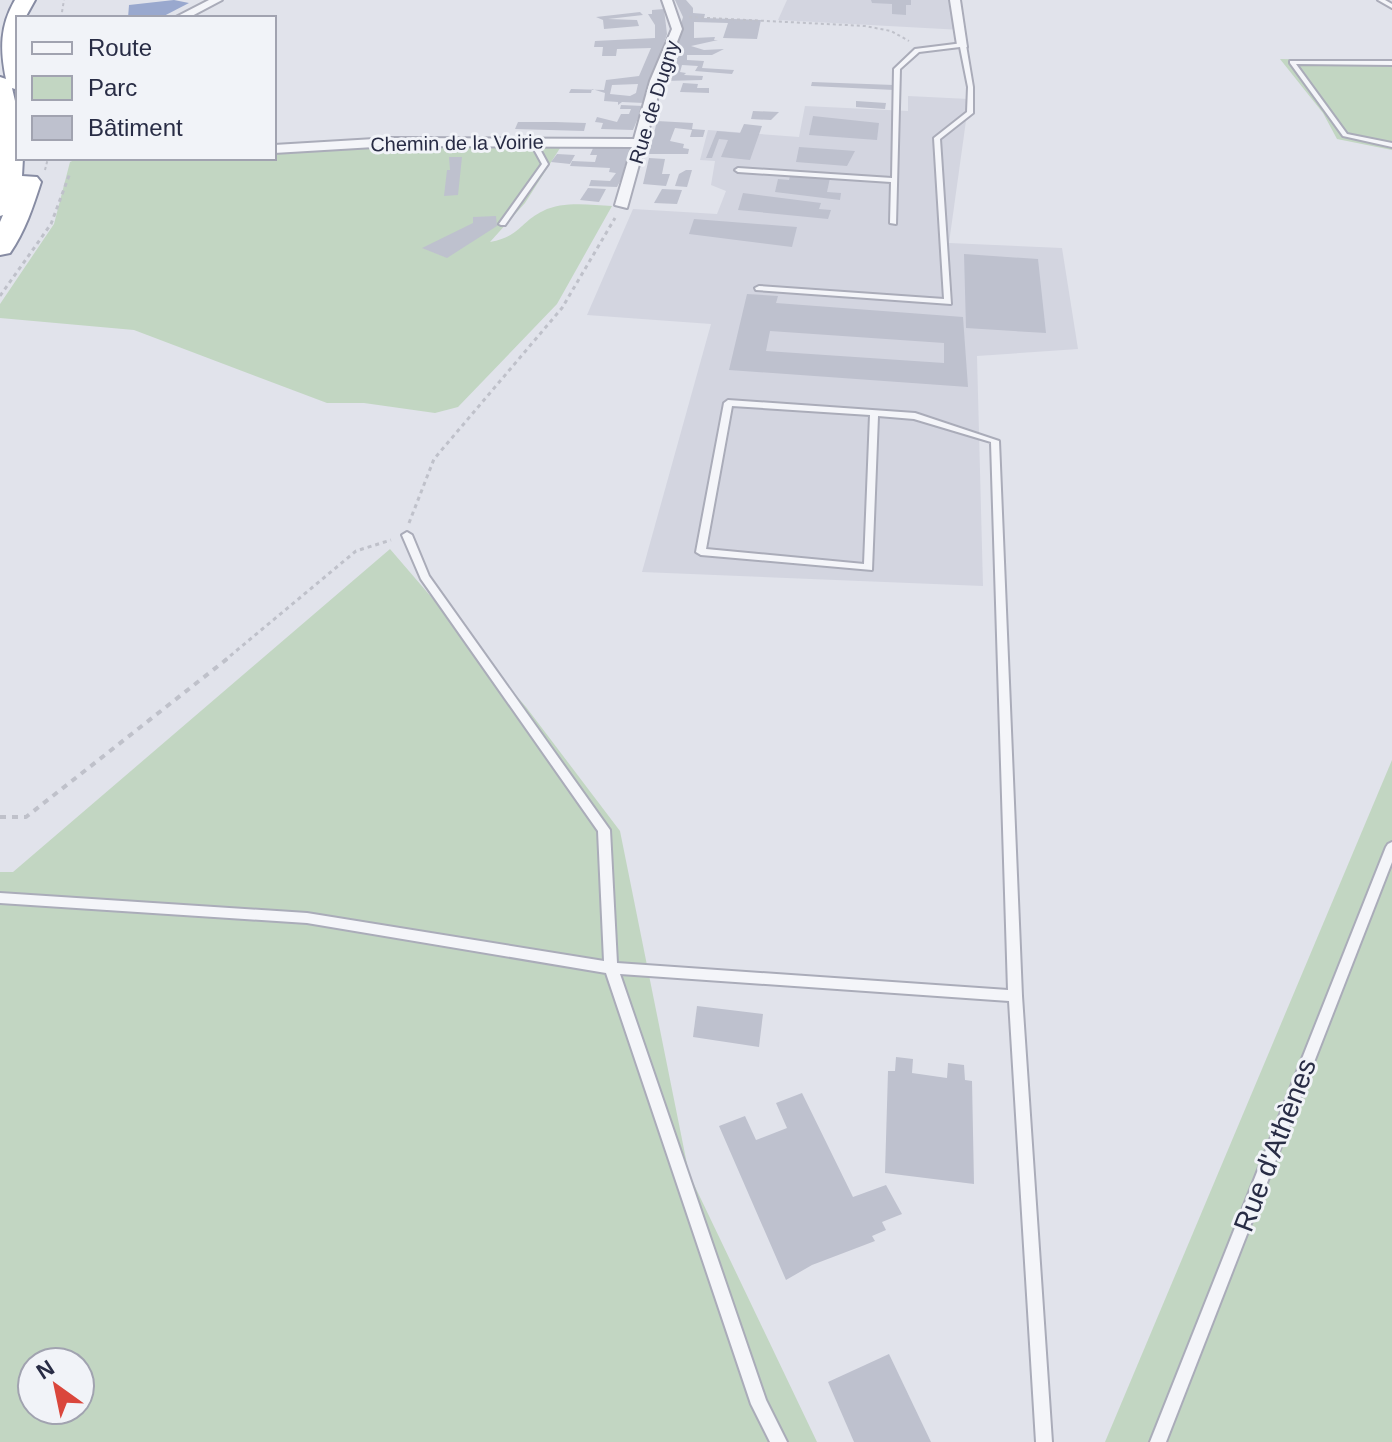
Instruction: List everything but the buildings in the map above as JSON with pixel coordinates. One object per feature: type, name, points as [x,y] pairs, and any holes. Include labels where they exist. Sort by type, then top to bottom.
[{"type":"highway","points":[[13,4],[10,34],[16,71]]},
{"type":"highway","points":[[0,84],[13,151],[11,173],[0,208]]},
{"type":"highway","points":[[0,247],[24,194],[31,160]]},
{"type":"street","points":[[183,16],[217,0]]},
{"type":"street","name":"Rue de Dugny","points":[[622,205],[656,81],[677,29],[667,0]]},
{"type":"street","points":[[955,0],[963,45]]},
{"type":"street","name":"Chemin de la Voirie","points":[[276,149],[391,142],[641,143]]},
{"type":"lane","points":[[1381,0],[1392,6]]},
{"type":"lane","points":[[759,288],[948,302],[937,138],[970,113],[974,95],[965,70],[963,45],[917,50],[897,69],[894,223]]},
{"type":"lane","points":[[1392,63],[1292,62],[1345,135],[1392,145]]},
{"type":"lane","points":[[503,224],[545,164],[533,142]]},
{"type":"lane","points":[[738,170],[895,180]]},
{"type":"lane","points":[[874,413],[869,568],[701,552],[728,403],[874,413],[915,416],[995,441],[1015,996],[1044,1442]]},
{"type":"lane","points":[[407,535],[424,577],[604,830],[611,968],[759,1404],[779,1442]]},
{"type":"lane","name":"Rue d'Athènes","points":[[1158,1442],[1392,847]]},
{"type":"lane","points":[[0,898],[307,918],[611,968],[1015,996]]},
{"type":"path","points":[[674,18],[741,18],[865,26],[891,31],[925,49]]},
{"type":"path","points":[[0,296],[51,224],[70,173]]},
{"type":"path","points":[[0,817],[26,817],[208,675],[356,551],[407,535],[410,519],[434,459],[562,308],[622,205]]},
{"type":"shaded area","points":[[787,0],[954,0],[962,30],[778,20]]},
{"type":"shaded area","points":[[908,96],[969,99],[949,243],[1062,248],[1078,349],[977,356],[983,586],[642,572],[711,324],[587,315],[633,209],[717,214],[726,191],[711,185],[715,161],[700,160],[708,130],[799,137],[805,106],[908,111]]},
{"type":"green space","points":[[1280,59],[1392,61],[1392,150],[1337,139],[1323,113]]},
{"type":"green space","points":[[562,145],[525,203],[490,242],[508,236],[535,215],[551,208],[577,204],[612,206],[557,304],[458,407],[435,413],[364,403],[327,403],[134,330],[0,318],[0,304],[54,224],[70,162],[276,160],[276,151]]},
{"type":"green space","points":[[390,549],[526,707],[620,831],[689,1174],[817,1442],[0,1442],[0,872],[13,872]]},
{"type":"green space","points":[[1392,760],[1392,1442],[1105,1442]]},
{"type":"water","points":[[174,0],[189,3],[164,16],[128,16],[129,5]]}]
